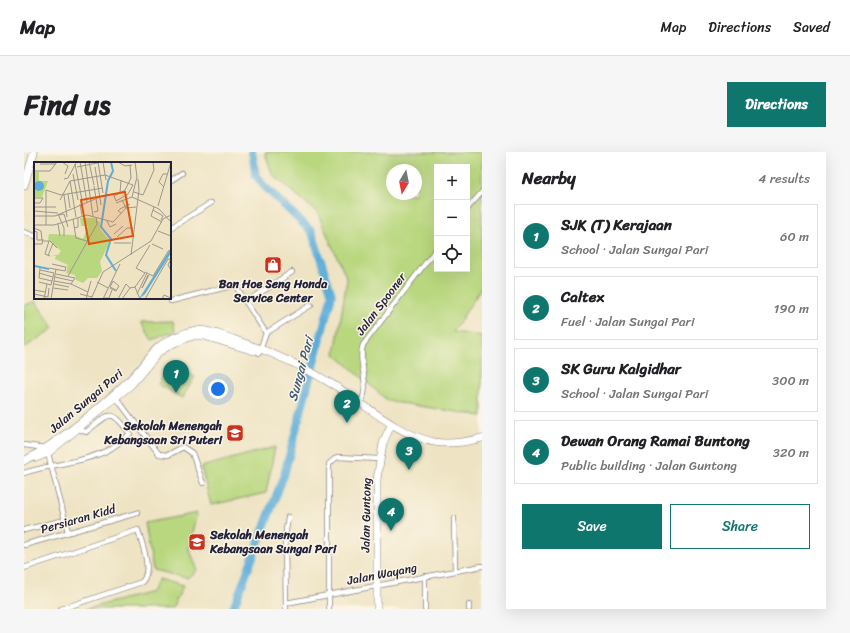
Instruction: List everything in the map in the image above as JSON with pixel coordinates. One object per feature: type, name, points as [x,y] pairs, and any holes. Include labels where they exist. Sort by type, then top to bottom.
[{"type":"main road","points":[[24,186],[34,152]]},
{"type":"main road","name":"Jalan Sungai Pari","points":[[24,462],[47,450],[78,429],[103,409],[128,382],[163,349],[193,336],[210,337],[260,351],[293,365],[361,403],[390,426]]},
{"type":"main road","name":"Jalan Sungai Pari","points":[[335,388],[390,426],[409,434],[434,442],[457,443],[482,440]]},
{"type":"main road","name":"Jalan Sungai Pari","points":[[47,450],[115,396]]},
{"type":"main road","name":"Jalan Guntong","points":[[377,609],[377,479],[379,459],[383,443],[390,426]]},
{"type":"street","points":[[171,179],[182,173]]},
{"type":"street","points":[[470,206],[482,192]]},
{"type":"street","points":[[171,227],[211,203]]},
{"type":"street","points":[[24,232],[34,236]]},
{"type":"street","name":"Jalan Spooner","points":[[361,403],[365,381],[361,356],[363,345],[434,252]]},
{"type":"street","points":[[246,302],[292,272]]},
{"type":"street","points":[[171,301],[235,285],[266,333]]},
{"type":"street","points":[[260,351],[266,333],[311,305]]},
{"type":"street","points":[[115,396],[159,454],[168,455],[183,447],[192,453],[203,483]]},
{"type":"street","points":[[103,409],[108,416]]},
{"type":"street","points":[[24,473],[42,467],[62,465],[105,452],[130,434],[117,417],[108,416],[86,432],[78,429]]},
{"type":"street","points":[[24,445],[47,450],[68,532]]},
{"type":"street","points":[[329,609],[329,464],[336,457],[379,459]]},
{"type":"street","name":"Persiaran Kidd","points":[[24,545],[137,513]]},
{"type":"street","points":[[286,609],[285,537],[288,517]]},
{"type":"street","points":[[454,518],[455,571]]},
{"type":"street","points":[[24,530],[65,520]]},
{"type":"street","points":[[24,568],[138,530],[144,552],[147,573],[145,579],[140,584],[75,607],[61,609]]},
{"type":"street","name":"Jalan Wayang","points":[[286,603],[482,566]]},
{"type":"street","points":[[425,576],[425,609]]},
{"type":"green space","points":[[265,152],[482,152],[482,287],[453,332],[482,336],[482,416],[388,401],[335,354],[347,279],[317,212],[272,174]]},
{"type":"green space","points":[[35,301],[54,328],[24,348],[24,306]]},
{"type":"green space","points":[[173,321],[175,331],[152,340],[141,322]]},
{"type":"green space","points":[[171,362],[195,377],[182,398],[158,384]]},
{"type":"green space","points":[[275,447],[266,493],[211,505],[201,467]]},
{"type":"green space","points":[[197,513],[188,548],[197,570],[187,578],[153,570],[145,523]]},
{"type":"green space","points":[[158,579],[183,586],[172,609],[86,609],[151,592]]},
{"type":"waterway","name":"Sungai Pari","points":[[233,609],[284,475],[332,295],[312,232],[264,186],[256,176],[252,152]]},
{"type":"place","name":"Ban Hoe Seng Honda Service Center","points":[[273,265]]},
{"type":"place","name":"SJK (T) Kerajaan","points":[[176,393]]},
{"type":"place","name":"Caltex","points":[[347,423]]},
{"type":"place","name":"Sekolah Menengah Kebangsaan Sri Puteri","points":[[235,433]]},
{"type":"place","name":"SK Guru Kalgidhar","points":[[409,470]]},
{"type":"place","name":"Dewan Orang Ramai Buntong","points":[[391,531]]},
{"type":"place","name":"Sekolah Menengah Kebangsaan Sungai Pari","points":[[197,542]]}]
